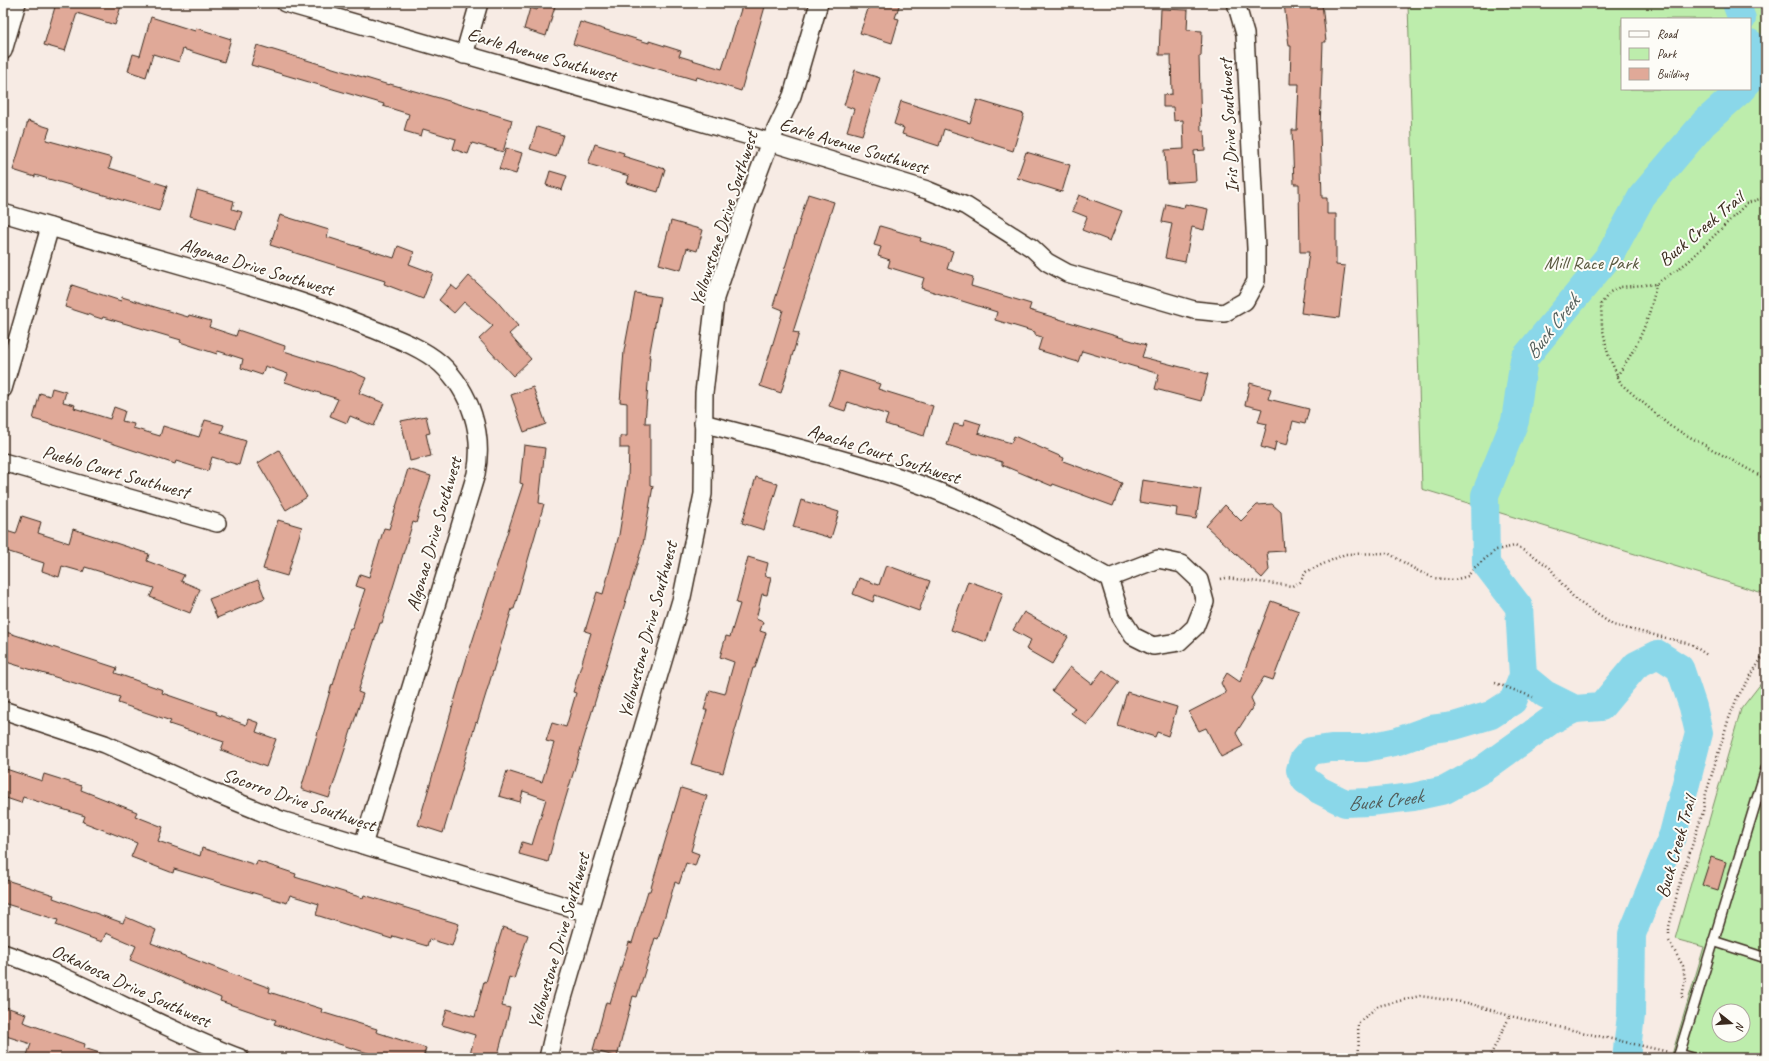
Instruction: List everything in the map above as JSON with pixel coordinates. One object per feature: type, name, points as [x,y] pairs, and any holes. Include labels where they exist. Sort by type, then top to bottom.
[{"type":"street","points":[[3,51],[17,3]]},
{"type":"street","name":"Earle Avenue Southwest","points":[[285,3],[770,142],[927,190],[966,206],[1026,244],[1047,262],[1067,273],[1194,310],[1224,313],[1245,302],[1256,281],[1256,248]]},
{"type":"street","points":[[464,55],[479,3]]},
{"type":"street","name":"Yellowstone Drive Southwest","points":[[548,1058],[558,1015],[682,597],[703,494],[704,393],[715,298],[750,195],[770,142],[792,96],[819,3]]},
{"type":"street","name":"Iris Drive Southwest","points":[[1236,3],[1245,34],[1256,248]]},
{"type":"street","name":"Algonac Drive Southwest","points":[[3,213],[247,284],[343,317],[402,342],[430,356],[448,371],[467,399],[478,437],[479,460],[476,474],[363,844]]},
{"type":"street","points":[[3,389],[50,227]]},
{"type":"street","name":"Apache Court Southwest","points":[[703,423],[913,482],[957,499],[1003,520],[1109,578]]},
{"type":"street","name":"Pueblo Court Southwest","points":[[3,462],[217,523]]},
{"type":"street","points":[[1158,558],[1182,564],[1199,580],[1205,602],[1195,627],[1179,642],[1154,646],[1133,636],[1121,617],[1109,578],[1158,558]]},
{"type":"street","name":"Socorro Drive Southwest","points":[[3,710],[105,744],[205,790],[256,811],[588,913]]},
{"type":"street","name":"Oskaloosa Drive Southwest","points":[[3,953],[62,976],[189,1038],[240,1058]]},
{"type":"lane","points":[[1693,1058],[1678,1056],[1766,769]]},
{"type":"lane","points":[[1714,941],[1766,958]]},
{"type":"path","name":"Buck Creek Trail","points":[[1766,197],[1747,203],[1688,262],[1656,284],[1620,287],[1610,292],[1601,304],[1602,326],[1608,354],[1621,384],[1670,426],[1766,479]]},
{"type":"path","name":"Buck Creek Trail","points":[[1617,376],[1629,359],[1642,335],[1649,316],[1656,284]]},
{"type":"path","points":[[1221,579],[1226,578],[1292,586],[1300,582],[1306,572],[1318,565],[1345,554],[1388,553],[1418,571],[1434,578],[1454,580],[1468,576],[1474,568],[1496,550],[1515,546],[1534,556],[1550,568],[1576,600],[1613,625],[1690,644],[1707,655]]},
{"type":"path","name":"Buck Creek Trail","points":[[1680,1006],[1685,980],[1683,966],[1669,941],[1669,927],[1676,897],[1703,812],[1705,797],[1728,720],[1737,698],[1766,651]]},
{"type":"path","points":[[1495,683],[1533,697]]},
{"type":"path","points":[[1359,1058],[1358,1024],[1378,1006],[1420,996],[1468,1003],[1510,1016],[1667,1052],[1678,1056]]},
{"type":"path","points":[[1489,1058],[1510,1016]]},
{"type":"path","points":[[1665,1058],[1669,1044]]},
{"type":"green space","name":"Mill Race Park","points":[[1408,3],[1766,3],[1766,594],[1422,489]]},
{"type":"green space","points":[[1766,677],[1766,1058],[1671,1058],[1704,947],[1675,939],[1741,709]]},
{"type":"building","points":[[54,3],[111,3],[121,6],[115,25],[77,13],[65,51],[44,45],[55,7]]},
{"type":"building","points":[[539,3],[556,3],[546,36],[524,29],[530,8],[537,10]]},
{"type":"building","points":[[743,3],[766,3],[741,91],[697,77],[696,80],[573,44],[580,22],[681,51],[679,56],[722,69]]},
{"type":"building","points":[[870,3],[900,3],[895,18],[899,19],[892,43],[860,33]]},
{"type":"building","points":[[1284,3],[1322,3],[1326,42],[1323,42],[1320,130],[1322,198],[1327,198],[1327,214],[1336,214],[1336,265],[1345,266],[1339,318],[1301,313],[1309,252],[1300,252],[1299,184],[1294,184],[1292,130],[1297,130],[1299,84],[1290,84],[1291,46],[1289,46]]},
{"type":"building","points":[[1161,9],[1188,10],[1187,30],[1202,31],[1201,56],[1199,56],[1201,131],[1204,131],[1205,150],[1194,151],[1196,181],[1167,183],[1165,150],[1184,149],[1183,120],[1174,121],[1173,107],[1163,107],[1163,95],[1172,94],[1171,55],[1159,55]]},
{"type":"building","points":[[151,17],[195,31],[196,28],[231,39],[224,62],[183,49],[179,62],[153,54],[146,77],[128,71],[133,54],[140,56]]},
{"type":"building","points":[[257,45],[512,120],[503,152],[472,143],[468,154],[453,149],[456,139],[423,129],[421,136],[404,131],[409,114],[383,106],[384,104],[251,65]]},
{"type":"building","points":[[855,70],[880,78],[862,135],[847,131],[854,109],[844,105]]},
{"type":"building","points":[[977,100],[1024,114],[1013,151],[944,129],[939,146],[902,134],[904,128],[894,124],[901,101],[970,123]]},
{"type":"building","points":[[28,121],[50,128],[46,140],[112,158],[109,168],[167,186],[159,211],[13,170]]},
{"type":"building","points":[[537,127],[563,135],[556,157],[530,149]]},
{"type":"building","points":[[595,144],[624,153],[623,156],[665,169],[658,192],[627,183],[629,176],[588,164]]},
{"type":"building","points":[[506,148],[522,153],[516,174],[499,169]]},
{"type":"building","points":[[1026,152],[1070,165],[1062,192],[1017,178]]},
{"type":"building","points":[[550,171],[567,176],[562,190],[546,185]]},
{"type":"building","points":[[197,190],[234,201],[232,209],[242,212],[236,229],[190,216]]},
{"type":"building","points":[[808,194],[834,202],[793,332],[799,333],[781,393],[760,386],[783,310],[773,306]]},
{"type":"building","points":[[1079,195],[1122,211],[1110,241],[1082,230],[1087,217],[1072,211]]},
{"type":"building","points":[[1166,204],[1184,208],[1185,204],[1208,209],[1204,230],[1192,227],[1185,262],[1165,258],[1172,224],[1162,222]]},
{"type":"building","points":[[280,215],[329,230],[327,237],[394,258],[398,246],[414,252],[409,264],[433,273],[423,299],[384,284],[385,281],[270,245]]},
{"type":"building","points":[[671,221],[703,230],[697,251],[687,248],[681,270],[659,264]]},
{"type":"building","points":[[880,226],[921,238],[920,241],[953,251],[947,269],[973,277],[971,286],[1031,304],[1029,310],[1146,345],[1142,357],[1208,374],[1201,401],[1155,389],[1159,374],[1082,351],[1078,362],[1038,350],[1042,337],[1035,335],[1035,332],[995,320],[997,312],[921,288],[924,278],[888,267],[890,260],[878,256],[881,247],[874,245]]},
{"type":"building","points":[[469,276],[495,299],[518,326],[509,334],[531,359],[513,376],[479,339],[493,326],[464,302],[454,313],[439,300],[451,285],[457,290]]},
{"type":"building","points":[[72,285],[121,301],[122,297],[188,317],[189,315],[211,321],[209,327],[236,336],[238,330],[285,346],[284,351],[350,371],[366,378],[359,393],[384,403],[374,426],[350,416],[347,423],[330,416],[338,399],[285,382],[288,374],[265,366],[262,375],[241,368],[243,359],[218,351],[217,354],[180,342],[181,340],[103,317],[102,319],[65,307]]},
{"type":"building","points":[[635,293],[660,297],[649,357],[645,423],[650,423],[650,485],[653,486],[643,544],[558,823],[548,862],[519,854],[522,842],[532,845],[546,799],[523,791],[520,802],[499,796],[507,771],[542,782],[554,743],[546,741],[552,723],[566,727],[576,693],[573,692],[591,633],[585,631],[597,592],[603,594],[619,535],[628,479],[629,448],[620,448],[620,436],[627,436],[627,403],[620,402],[624,351]]},
{"type":"building","points":[[840,371],[880,384],[878,389],[933,406],[924,436],[885,424],[888,415],[848,402],[845,411],[829,406]]},
{"type":"building","points":[[1250,383],[1271,389],[1268,399],[1309,409],[1305,424],[1293,421],[1287,445],[1276,442],[1274,451],[1261,447],[1267,424],[1258,422],[1262,409],[1245,405]]},
{"type":"building","points":[[533,387],[546,424],[524,432],[511,395]]},
{"type":"building","points":[[52,388],[66,392],[63,402],[75,405],[74,408],[110,419],[114,407],[125,411],[122,421],[134,424],[133,428],[160,436],[163,426],[199,437],[205,420],[224,425],[221,433],[246,441],[239,465],[212,457],[208,471],[176,461],[175,464],[33,419],[40,393],[50,396]]},
{"type":"building","points":[[426,416],[430,433],[426,434],[431,456],[410,461],[401,421]]},
{"type":"building","points":[[965,419],[981,424],[978,433],[1011,443],[1014,436],[1064,458],[1063,461],[1122,483],[1113,506],[1053,484],[1052,486],[1002,465],[1002,462],[947,445],[954,424],[963,426]]},
{"type":"building","points":[[524,445],[545,448],[539,503],[544,504],[514,609],[512,609],[477,723],[476,722],[443,833],[418,825],[467,658],[523,484],[520,483]]},
{"type":"building","points":[[279,450],[307,497],[286,510],[258,463]]},
{"type":"building","points":[[408,469],[431,476],[416,523],[413,522],[382,623],[380,623],[358,692],[363,694],[329,798],[301,789],[332,684],[333,685],[350,628],[352,629],[365,589],[356,586],[360,574],[369,577],[384,528],[389,529]]},
{"type":"building","points":[[756,477],[778,484],[764,530],[742,523]]},
{"type":"building","points":[[1142,480],[1201,489],[1196,519],[1176,516],[1177,508],[1139,502]]},
{"type":"building","points":[[801,500],[839,512],[831,538],[793,527]]},
{"type":"building","points":[[1272,504],[1281,512],[1284,551],[1267,552],[1269,570],[1262,578],[1206,526],[1225,505],[1241,521],[1257,505]]},
{"type":"building","points":[[22,516],[41,522],[38,533],[69,543],[73,529],[149,554],[147,561],[184,575],[181,581],[200,589],[190,613],[150,597],[154,588],[85,567],[83,572],[62,566],[59,577],[42,571],[44,563],[3,550],[3,530],[16,534]]},
{"type":"building","points":[[278,520],[302,527],[287,576],[263,569]]},
{"type":"building","points":[[748,557],[768,563],[765,576],[771,577],[767,595],[762,594],[756,619],[763,622],[760,631],[766,633],[755,668],[753,668],[723,773],[691,764],[707,710],[704,710],[710,690],[725,694],[734,662],[720,657],[726,636],[730,637],[740,604],[736,603]]},
{"type":"building","points":[[886,565],[930,581],[919,611],[875,595],[873,602],[853,594],[859,578],[879,585]]},
{"type":"building","points":[[258,580],[265,598],[217,618],[209,599]]},
{"type":"building","points":[[968,581],[1003,593],[986,642],[951,630]]},
{"type":"building","points":[[1271,601],[1299,611],[1273,680],[1264,677],[1251,698],[1254,705],[1236,733],[1243,746],[1221,757],[1206,728],[1199,731],[1189,712],[1226,693],[1221,683],[1227,673],[1240,682]]},
{"type":"building","points":[[1024,612],[1068,637],[1052,664],[1026,649],[1031,640],[1013,630]]},
{"type":"building","points":[[3,631],[117,668],[115,673],[163,690],[162,693],[217,712],[216,714],[246,725],[248,719],[259,723],[256,732],[276,739],[266,767],[221,750],[224,742],[169,724],[171,721],[118,703],[120,697],[3,661]]},
{"type":"building","points":[[1070,667],[1092,684],[1103,670],[1119,682],[1087,725],[1071,713],[1075,708],[1052,691]]},
{"type":"building","points":[[1127,692],[1177,707],[1168,736],[1157,732],[1155,737],[1117,725]]},
{"type":"building","points":[[3,768],[42,781],[44,774],[82,786],[81,790],[137,812],[135,816],[163,827],[158,841],[200,856],[202,848],[256,865],[257,861],[296,874],[295,877],[363,898],[364,895],[459,924],[452,946],[429,939],[427,946],[393,936],[392,939],[316,915],[319,904],[290,895],[287,903],[174,869],[173,873],[131,857],[137,843],[83,822],[85,816],[23,797],[21,803],[3,797]]},
{"type":"building","points":[[681,788],[707,796],[691,851],[699,854],[695,866],[686,863],[679,884],[675,882],[658,939],[655,938],[637,997],[633,996],[617,1057],[593,1050],[606,1002],[610,1003],[629,942],[632,943],[648,891],[650,891]]},
{"type":"building","points":[[1711,857],[1726,862],[1718,890],[1702,885]]},
{"type":"building","points":[[3,879],[54,895],[53,898],[123,923],[126,917],[156,930],[151,943],[270,988],[269,992],[322,1009],[321,1012],[377,1029],[376,1032],[426,1048],[423,1058],[384,1058],[274,1024],[276,1020],[220,1001],[221,998],[130,960],[136,946],[106,933],[102,942],[56,925],[58,920],[3,903]]},
{"type":"building","points":[[503,927],[528,935],[514,979],[509,977],[502,1006],[510,1008],[505,1028],[497,1058],[469,1058],[475,1035],[442,1025],[447,1009],[475,1017],[484,981],[486,982]]},
{"type":"building","points":[[3,1006],[26,1014],[23,1022],[85,1044],[84,1048],[106,1055],[105,1058],[26,1058],[31,1044],[3,1035]]},
{"type":"waterway","name":"Buck Creek","points":[[1736,3],[1742,18]]},
{"type":"waterway","name":"Buck Creek","points":[[1751,52],[1753,71],[1751,77]]},
{"type":"waterway","name":"Buck Creek","points":[[1626,1058],[1631,1015],[1632,934],[1673,834],[1699,733],[1693,707],[1680,668],[1658,654],[1636,665],[1601,707],[1575,709],[1545,694],[1523,676],[1519,607],[1486,564],[1485,495],[1515,421],[1524,359],[1610,255],[1642,196],[1704,123],[1741,90]]},
{"type":"waterway","name":"Buck Creek","points":[[1523,676],[1513,701],[1491,715],[1454,726],[1431,729],[1398,741],[1365,748],[1331,748],[1311,751],[1303,760],[1300,770],[1305,780],[1319,790],[1345,803],[1413,797],[1445,790],[1483,769],[1550,721],[1575,709]]}]
